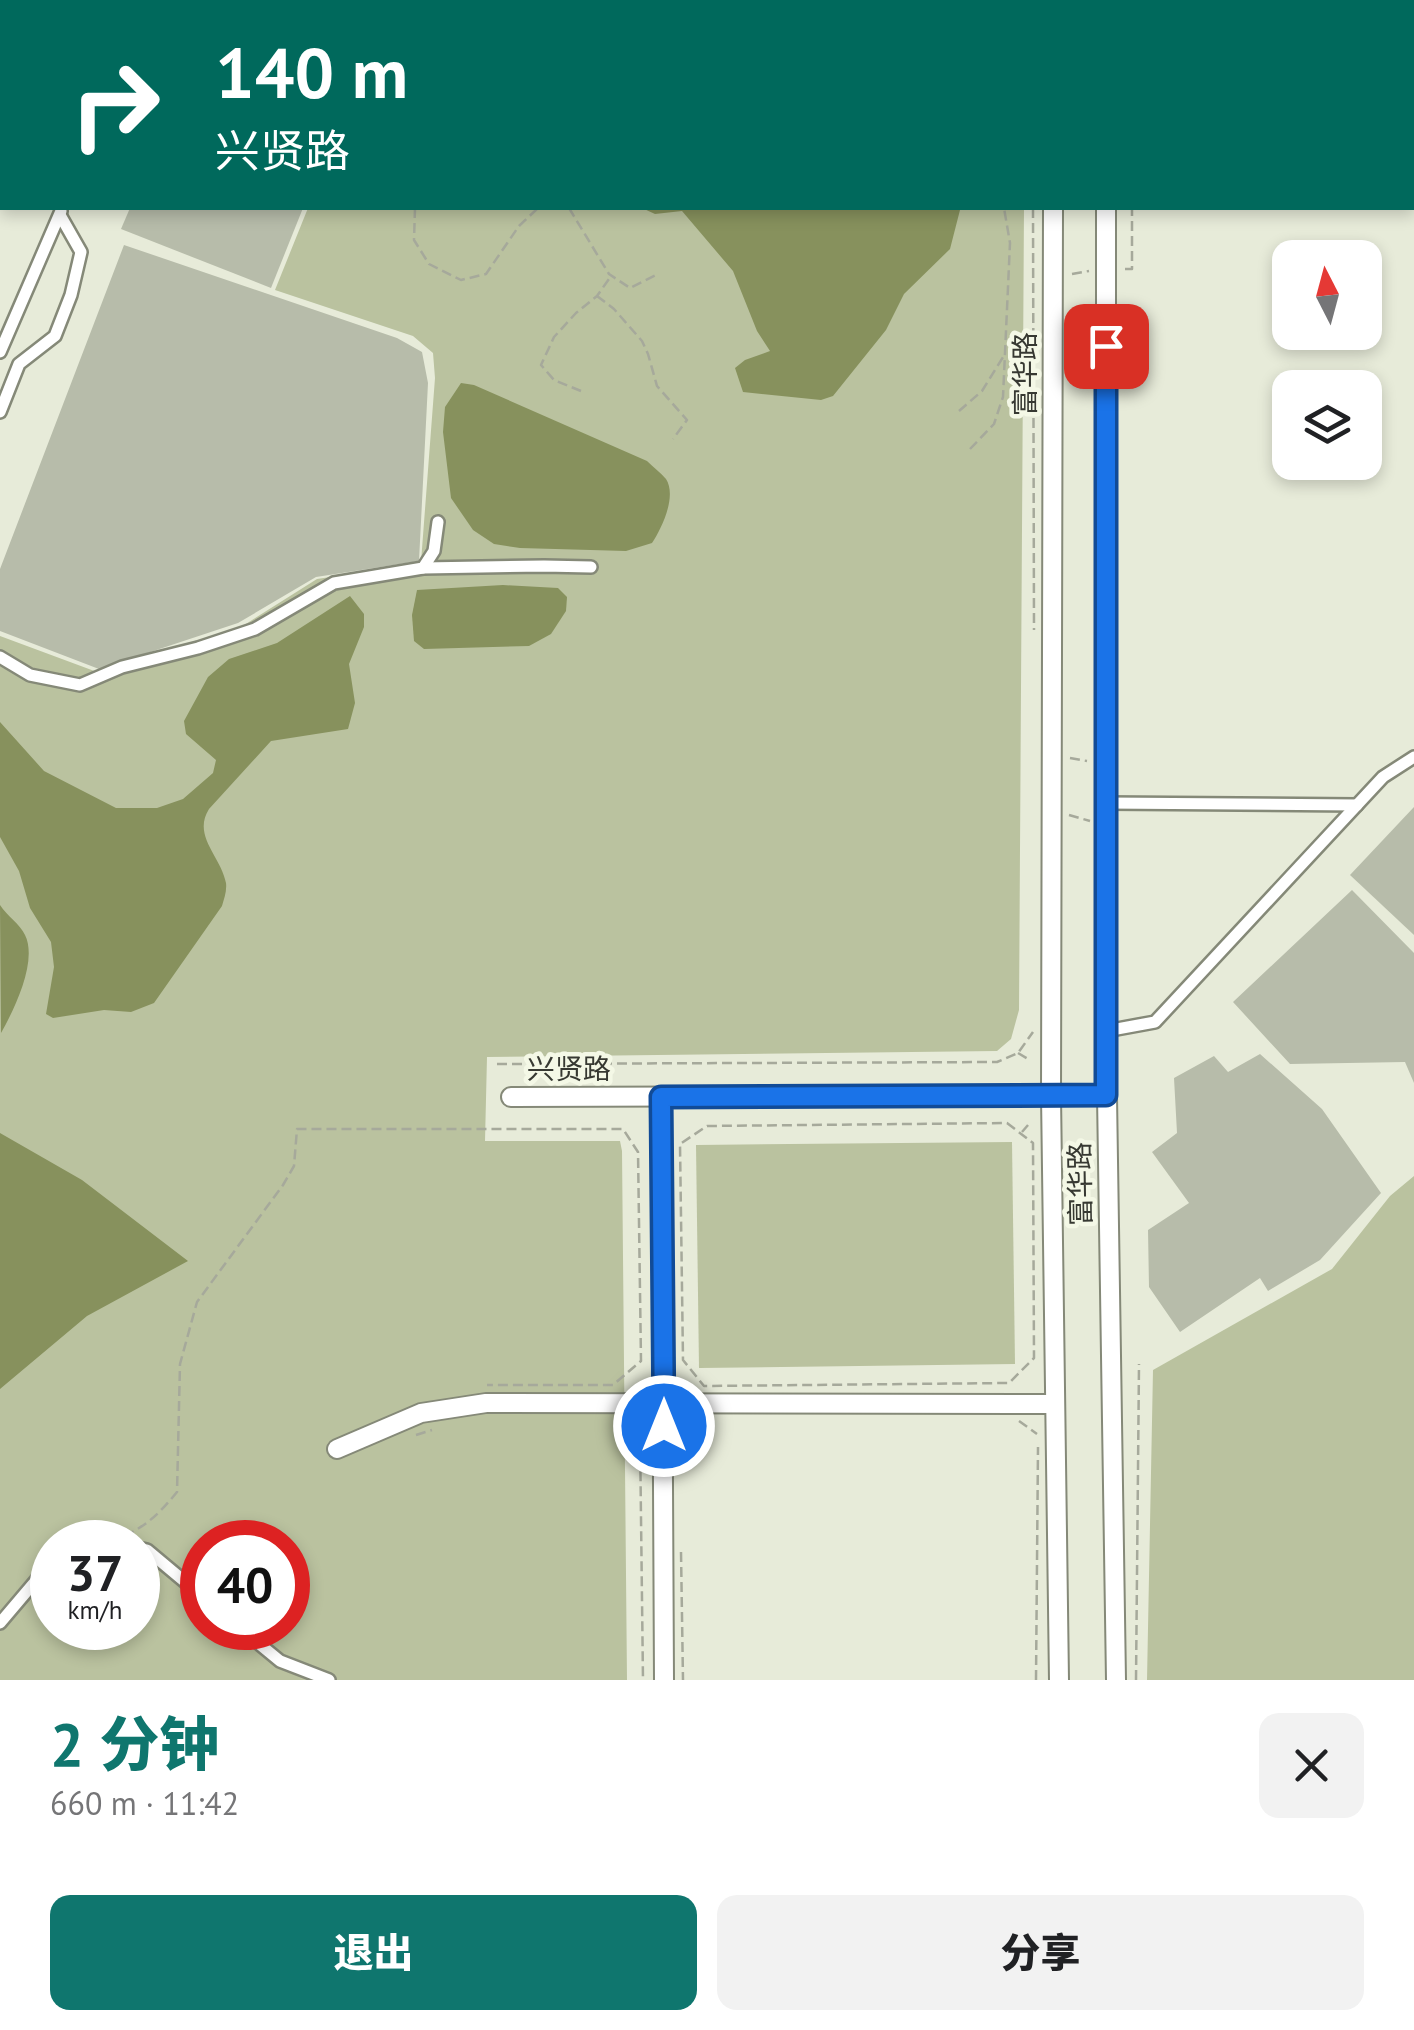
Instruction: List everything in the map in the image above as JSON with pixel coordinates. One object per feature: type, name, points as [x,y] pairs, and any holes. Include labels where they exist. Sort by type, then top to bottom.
[{"type":"street","name":"富华路","points":[[1053,210],[1051,1096],[1059,1680]]},
{"type":"street","name":"富华路","points":[[1106,210],[1106,1095],[1116,1680]]},
{"type":"street","points":[[0,352],[61,211]]},
{"type":"street","points":[[0,412],[19,364],[55,336],[71,295],[82,252],[61,211]]},
{"type":"street","points":[[422,568],[434,552],[438,522]]},
{"type":"street","points":[[0,657],[30,675],[80,685],[122,667],[254,629],[334,583],[422,568],[591,567]]},
{"type":"street","points":[[1106,1030],[1155,1022],[1383,777],[1414,757]]},
{"type":"street","points":[[1106,803],[1357,805]]},
{"type":"street","name":"兴贤路","points":[[511,1097],[1106,1095]]},
{"type":"street","points":[[661,1097],[664,1680]]},
{"type":"street","points":[[337,1450],[421,1413],[486,1403],[1054,1404]]},
{"type":"street","points":[[160,1561],[180,1578]]},
{"type":"street","points":[[0,1623],[30,1588]]},
{"type":"street","points":[[266,1650],[280,1662],[329,1680]]},
{"type":"path","points":[[415,210],[414,240],[429,264],[461,280],[486,274],[518,226],[536,210]]},
{"type":"path","points":[[570,210],[611,276],[630,288],[658,274]]},
{"type":"path","points":[[970,450],[994,424],[1004,397],[1010,243],[1004,210]]},
{"type":"path","points":[[1033,210],[1034,629]]},
{"type":"path","points":[[1118,270],[1132,269],[1132,210]]},
{"type":"path","points":[[1066,275],[1094,270]]},
{"type":"path","points":[[581,391],[554,380],[541,365],[554,338],[576,312],[597,296],[611,276]]},
{"type":"path","points":[[597,296],[614,308],[642,341],[657,386],[688,420],[672,439]]},
{"type":"path","points":[[959,411],[982,392],[1006,352]]},
{"type":"path","points":[[1068,758],[1097,763]]},
{"type":"path","points":[[1068,815],[1096,822]]},
{"type":"path","points":[[497,1064],[997,1062],[1018,1052],[1036,1028]]},
{"type":"path","points":[[1018,1052],[1028,1059]]},
{"type":"path","points":[[1006,1122],[1020,1134],[1034,1143],[1034,1358],[1008,1383],[704,1386],[683,1360],[680,1144],[706,1126],[1006,1122]]},
{"type":"path","points":[[1020,1134],[1028,1125]]},
{"type":"path","points":[[150,1520],[177,1492],[180,1364],[197,1302],[294,1166],[297,1129],[623,1129],[638,1152],[641,1361],[613,1385],[477,1387]]},
{"type":"path","points":[[1136,1680],[1140,1364]]},
{"type":"path","points":[[614,1414],[640,1436],[642,1680]]},
{"type":"path","points":[[1010,1415],[1038,1434],[1036,1680]]},
{"type":"path","points":[[680,1441],[699,1418]]},
{"type":"path","points":[[418,1434],[436,1428]]},
{"type":"path","points":[[681,1541],[683,1680]]},
{"type":"shaded area","points":[[307,210],[1024,210],[1019,1010],[1011,1039],[997,1051],[487,1057],[485,1141],[620,1141],[627,1680],[0,1680],[0,636],[97,672],[238,629],[317,579],[418,564],[435,378],[433,353],[413,336],[275,290]]},
{"type":"shaded area","points":[[646,210],[960,210],[950,249],[904,294],[886,330],[833,396],[821,400],[743,392],[735,368],[770,351],[757,331],[733,271],[682,211],[655,214]]},
{"type":"shaded area","points":[[461,383],[474,385],[647,461],[666,479],[670,494],[664,521],[652,543],[626,551],[520,548],[494,544],[473,530],[451,498],[443,432],[445,407]]},
{"type":"shaded area","points":[[503,585],[558,588],[567,597],[566,611],[551,634],[529,646],[424,649],[414,641],[412,615],[417,590]]},
{"type":"shaded area","points":[[350,596],[364,614],[364,627],[349,664],[355,703],[348,729],[271,741],[209,809],[204,828],[226,883],[224,901],[154,1003],[131,1012],[104,1010],[53,1018],[46,1014],[54,967],[51,942],[30,908],[19,871],[0,837],[0,722],[44,771],[116,808],[157,808],[183,799],[213,773],[216,760],[186,734],[184,721],[208,677],[229,659],[277,643]]},
{"type":"shaded area","points":[[0,905],[25,935],[29,958],[23,985],[1,1033]]},
{"type":"shaded area","points":[[0,1133],[82,1180],[188,1261],[87,1316],[0,1389]]},
{"type":"shaded area","points":[[1012,1142],[1015,1364],[699,1368],[696,1145]]},
{"type":"shaded area","points":[[1414,1176],[1414,1680],[1147,1680],[1153,1370],[1332,1269],[1390,1196]]},
{"type":"building","points":[[129,210],[302,210],[271,288],[121,229]]},
{"type":"building","points":[[124,245],[397,338],[422,352],[428,383],[419,561],[316,577],[238,623],[99,669],[0,631],[0,569]]},
{"type":"building","points":[[1414,807],[1414,935],[1350,875]]},
{"type":"building","points":[[1352,890],[1414,953],[1414,1083],[1405,1062],[1290,1064],[1233,1002]]},
{"type":"building","points":[[1260,1054],[1322,1109],[1381,1193],[1320,1260],[1268,1291],[1260,1278],[1180,1332],[1149,1287],[1148,1230],[1189,1203],[1152,1152],[1177,1133],[1174,1078],[1214,1056],[1228,1072]]},
{"type":"route","points":[[664,1426],[661,1097],[1106,1095],[1106,346]]}]
